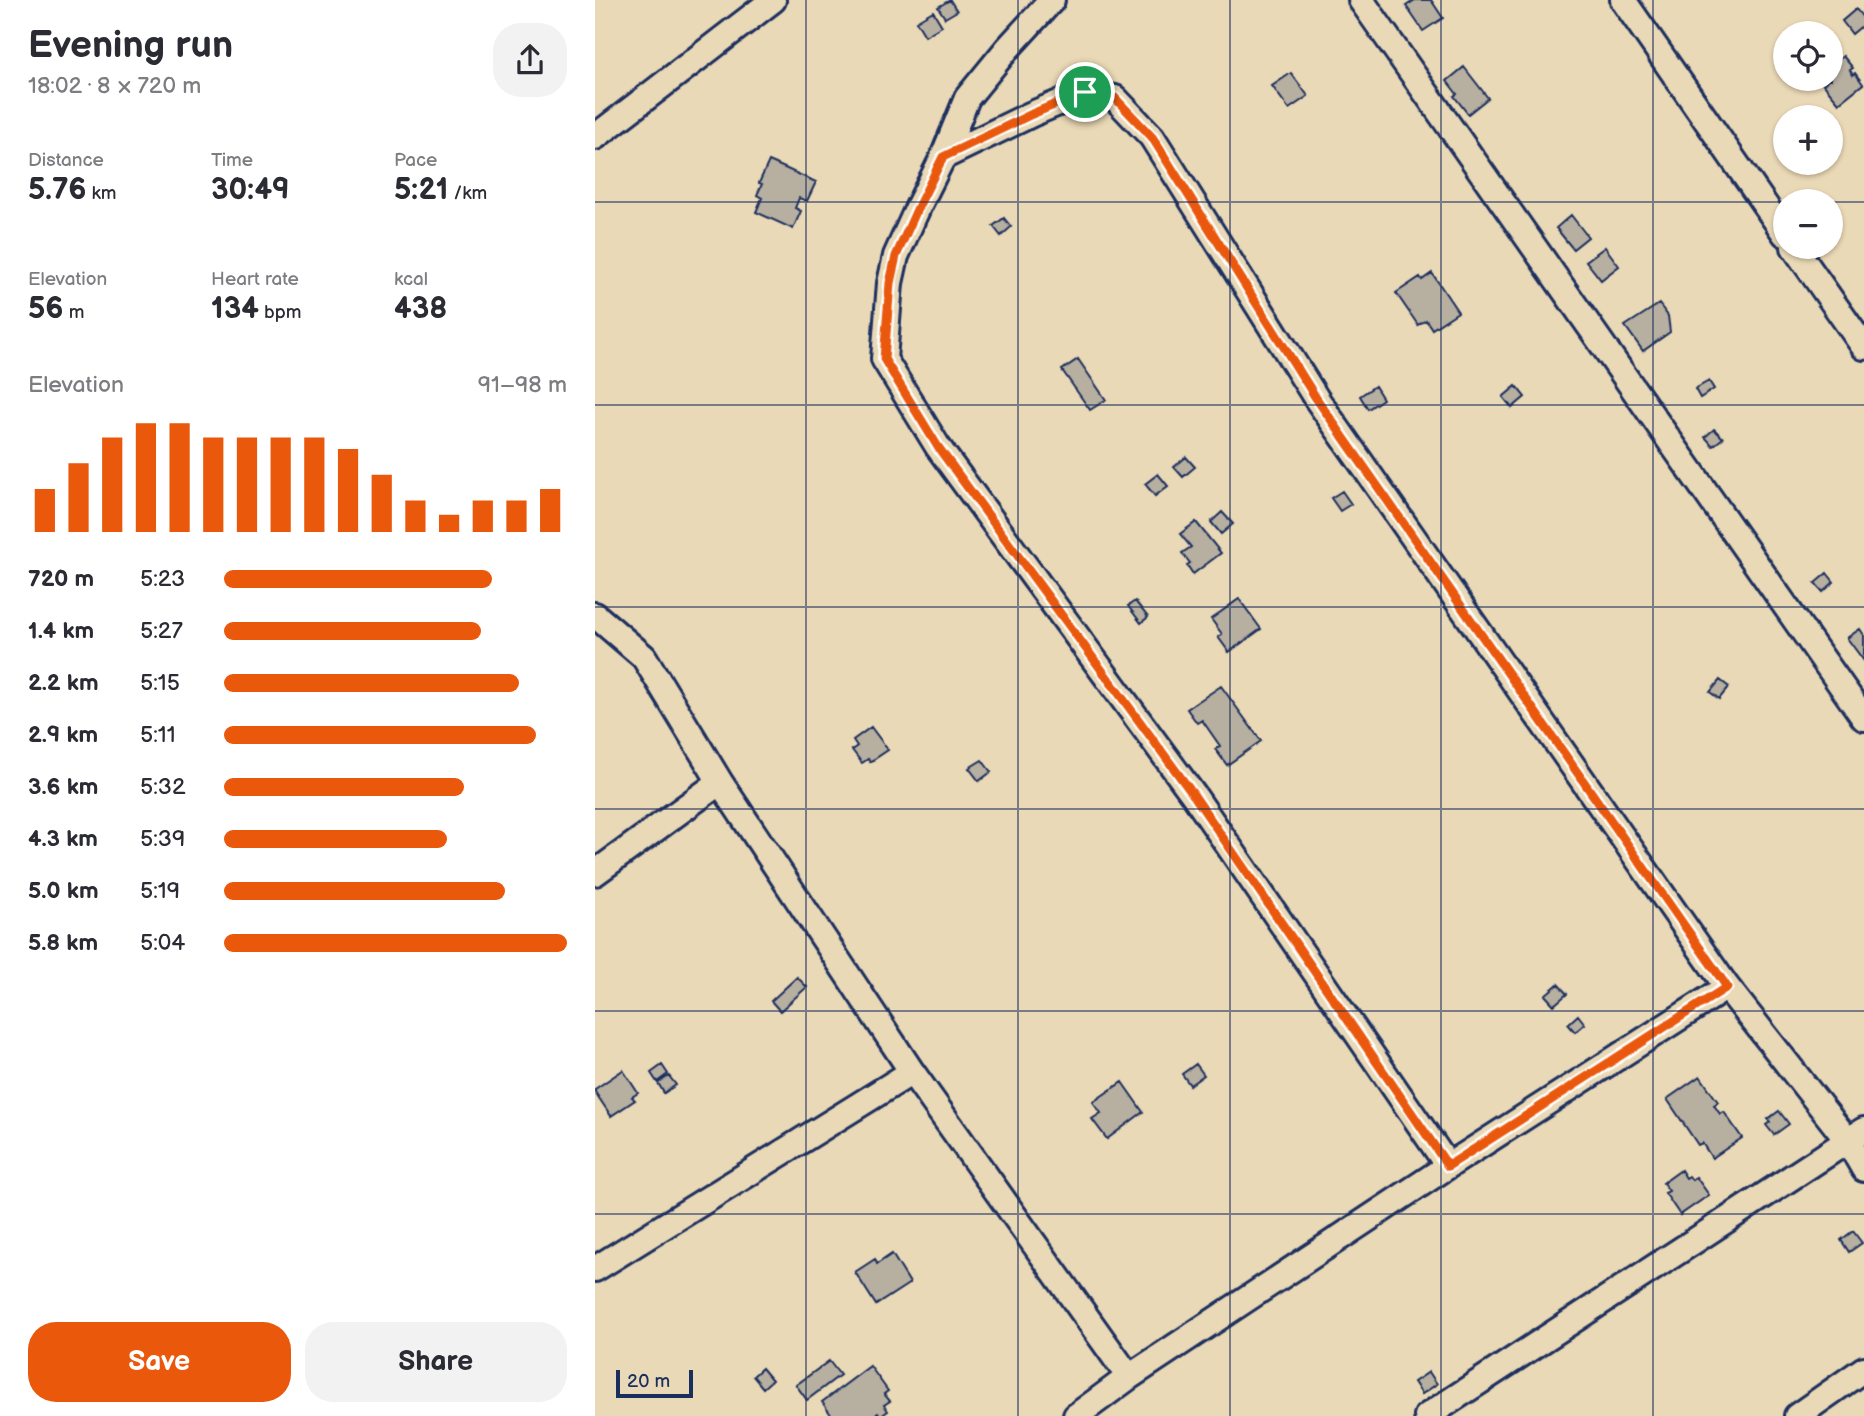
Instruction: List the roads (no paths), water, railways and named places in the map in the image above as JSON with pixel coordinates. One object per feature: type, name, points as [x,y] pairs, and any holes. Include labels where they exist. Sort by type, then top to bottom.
[{"type":"street","points":[[595,137],[773,0]]},
{"type":"street","points":[[1052,0],[967,98],[943,157],[896,256],[890,283],[884,359],[938,447],[1195,797],[1448,1166]]},
{"type":"street","points":[[1361,0],[1864,718]]},
{"type":"street","points":[[1623,0],[1773,216]]},
{"type":"street","points":[[943,157],[1085,92],[1115,98],[1152,137],[1316,398],[1727,987],[1856,1136],[1864,1169]]},
{"type":"street","points":[[1802,259],[1864,347]]},
{"type":"street","points":[[595,615],[644,657],[720,782],[912,1072],[1129,1377]]},
{"type":"street","points":[[595,873],[720,782]]},
{"type":"street","points":[[1076,1416],[1129,1377],[1448,1166],[1727,987]]},
{"type":"street","points":[[595,1269],[912,1072]]},
{"type":"street","points":[[1427,1416],[1856,1136]]},
{"type":"street","points":[[1797,1416],[1864,1369]]}]
